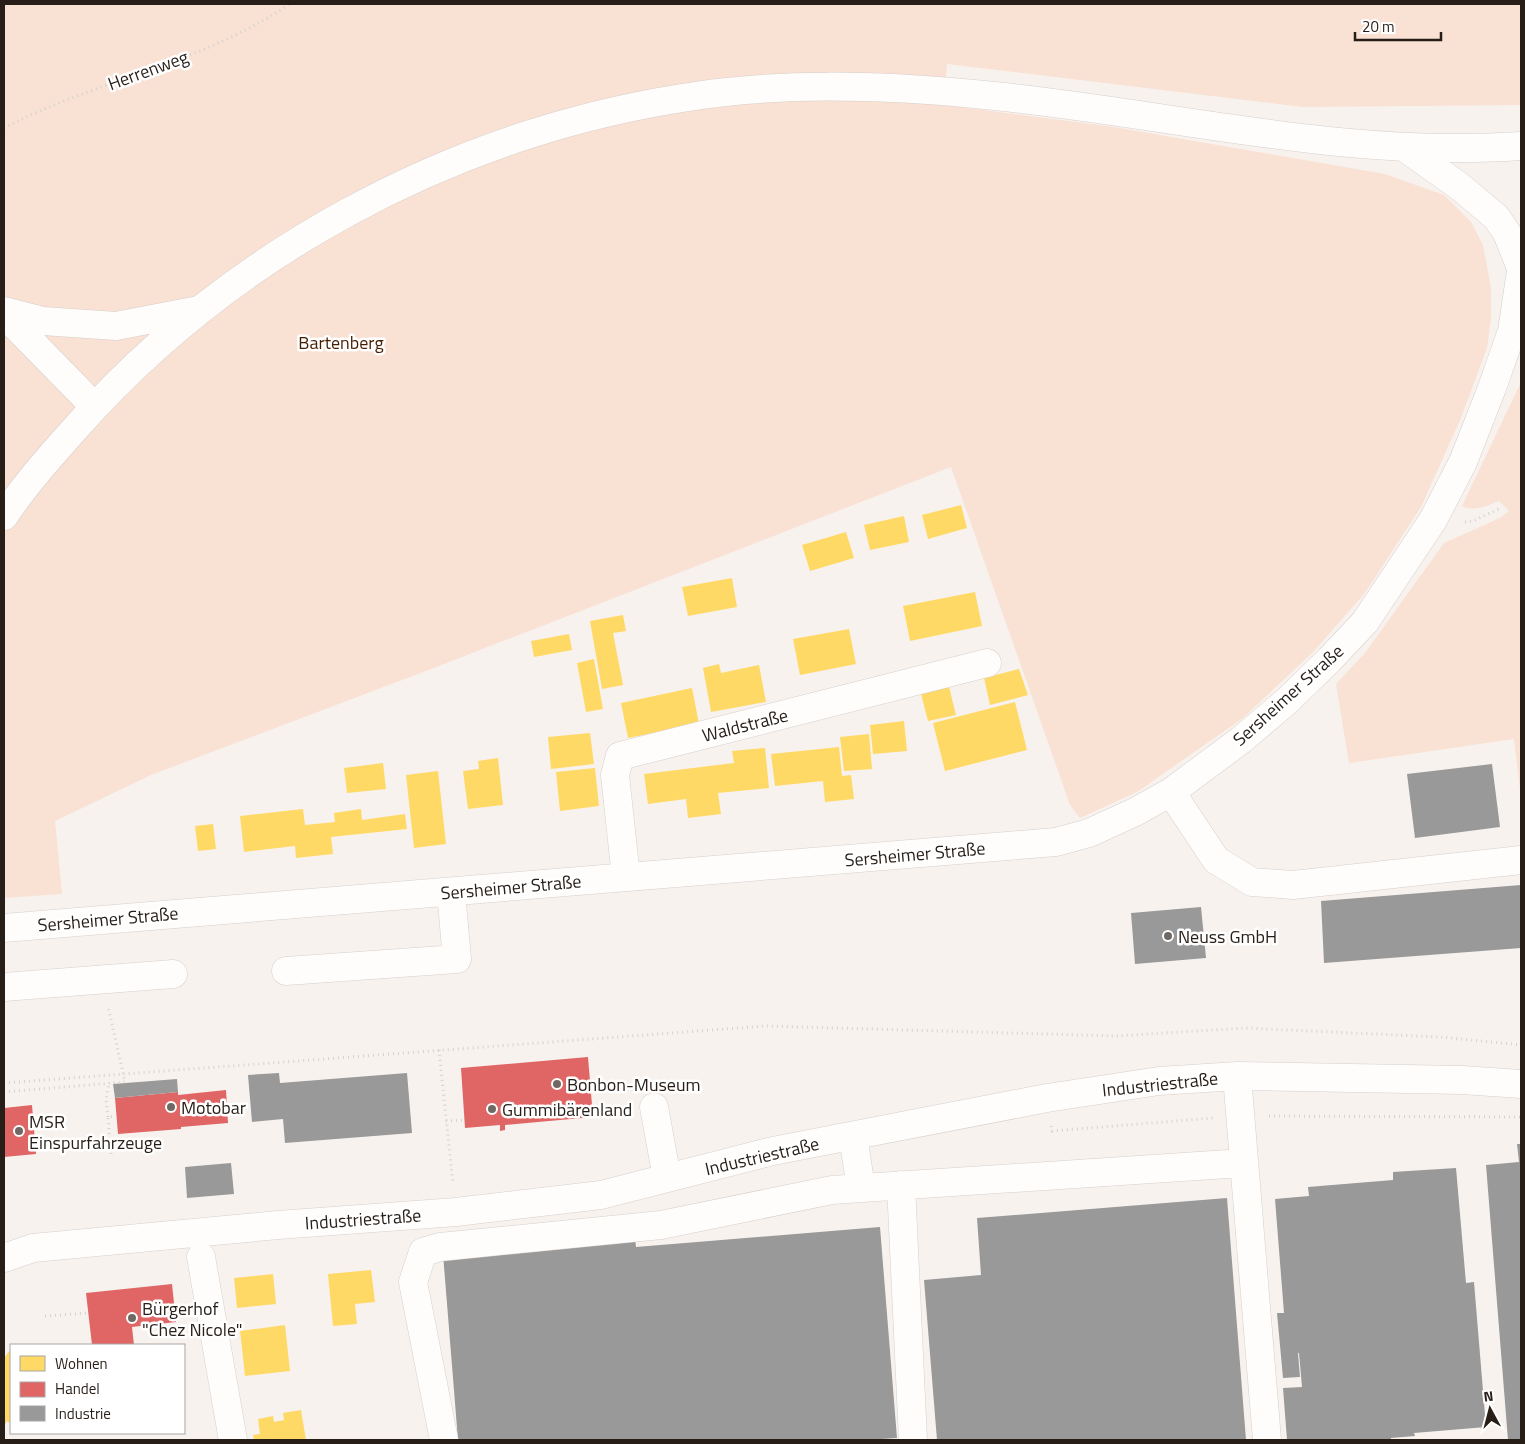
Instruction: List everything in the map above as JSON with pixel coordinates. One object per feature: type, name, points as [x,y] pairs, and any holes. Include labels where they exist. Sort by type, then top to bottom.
[{"type":"street","points":[[4,516],[37,471],[94,406],[145,355],[199,310],[252,270],[364,203],[438,169],[497,146],[560,125],[626,109],[684,98],[759,89],[826,86],[976,94],[1092,108],[1246,132],[1384,146],[1479,149],[1521,146]]},
{"type":"street","points":[[1404,147],[1459,186],[1496,216],[1507,234],[1521,270]]},
{"type":"street","name":"Sersheimer Straße","points":[[4,928],[1056,842],[1089,833],[1135,812],[1171,792],[1241,740],[1287,701],[1330,660],[1365,622],[1433,520],[1463,462],[1512,330],[1521,270]]},
{"type":"street","points":[[4,313],[43,321],[116,326],[199,310]]},
{"type":"street","points":[[4,313],[94,406]]},
{"type":"street","name":"Waldstraße","points":[[626,877],[616,775],[620,756],[987,663]]},
{"type":"street","points":[[1171,792],[1216,860],[1252,882],[1293,885],[1521,860]]},
{"type":"street","points":[[286,971],[457,959],[451,892]]},
{"type":"street","points":[[4,987],[173,974]]},
{"type":"street","points":[[1237,1076],[1267,1440]]},
{"type":"street","name":"Industriestraße","points":[[4,1258],[33,1248],[278,1225],[456,1212],[601,1195],[773,1151],[1047,1098],[1159,1082],[1237,1076],[1462,1080],[1521,1084]]},
{"type":"street","points":[[654,1108],[667,1178]]},
{"type":"street","points":[[853,1136],[861,1188]]},
{"type":"street","points":[[444,1440],[414,1282],[423,1252],[440,1247],[661,1225],[832,1190],[1243,1162]]},
{"type":"street","points":[[900,1185],[913,1440]]},
{"type":"street","points":[[201,1257],[233,1440]]},
{"type":"path","name":"Herrenweg","points":[[4,128],[35,111],[186,57],[268,19],[289,4]]},
{"type":"path","points":[[4,1092],[125,1082],[102,980]]},
{"type":"path","points":[[4,1083],[765,1026],[1116,1036],[1245,1028],[1440,1037],[1521,1045]]},
{"type":"path","points":[[439,1050],[456,1212]]},
{"type":"path","points":[[109,1083],[106,1099],[111,1154]]},
{"type":"path","points":[[108,1117],[116,1116]]},
{"type":"path","points":[[446,1121],[465,1120]]},
{"type":"path","points":[[45,1316],[88,1313]]},
{"type":"green space","name":"Bartenberg","points":[[4,4],[1521,4],[1521,105],[1303,107],[947,64],[944,105],[1114,127],[1385,174],[1444,195],[1471,222],[1483,245],[1491,288],[1491,318],[1487,348],[1461,418],[1421,507],[1365,593],[1314,651],[1243,718],[1137,792],[1080,818],[1070,805],[951,467],[426,671],[151,775],[55,821],[62,894],[4,898]]},
{"type":"green space","points":[[1521,382],[1521,797],[1514,739],[1349,763],[1336,684],[1365,653],[1444,543],[1500,518],[1509,511],[1499,501],[1476,508],[1462,506]]},
{"type":"building: Wohnen","points":[[961,505],[967,528],[928,539],[922,515]]},
{"type":"building: Wohnen","points":[[904,516],[909,542],[870,550],[864,525]]},
{"type":"building: Wohnen","points":[[846,532],[854,558],[810,571],[802,545]]},
{"type":"building: Wohnen","points":[[732,578],[737,607],[688,616],[682,587]]},
{"type":"building: Wohnen","points":[[975,592],[982,626],[910,641],[903,606]]},
{"type":"building: Wohnen","points":[[623,615],[626,631],[613,633],[623,685],[602,689],[590,621]]},
{"type":"building: Wohnen","points":[[849,629],[856,664],[800,675],[793,639]]},
{"type":"building: Wohnen","points":[[569,634],[572,650],[534,657],[531,641]]},
{"type":"building: Wohnen","points":[[594,659],[603,709],[586,712],[577,663]]},
{"type":"building: Wohnen","points":[[719,664],[721,673],[759,665],[766,702],[711,712],[703,668]]},
{"type":"building: Wohnen","points":[[1019,669],[1028,695],[990,705],[984,678]]},
{"type":"building: Wohnen","points":[[949,687],[956,715],[928,721],[921,694]]},
{"type":"building: Wohnen","points":[[692,688],[699,724],[628,738],[621,703]]},
{"type":"building: Wohnen","points":[[1015,702],[1027,750],[945,771],[933,723]]},
{"type":"building: Wohnen","points":[[904,721],[907,751],[873,754],[870,725]]},
{"type":"building: Wohnen","points":[[590,733],[594,764],[551,769],[548,737]]},
{"type":"building: Wohnen","points":[[869,734],[872,769],[844,771],[840,737]]},
{"type":"building: Wohnen","points":[[839,747],[842,776],[851,775],[854,799],[825,802],[823,781],[775,786],[771,754]]},
{"type":"building: Wohnen","points":[[765,748],[769,788],[718,793],[721,814],[688,818],[686,799],[648,804],[644,774],[734,763],[732,751]]},
{"type":"building: Wohnen","points":[[498,758],[503,805],[468,809],[463,771],[479,769],[478,761]]},
{"type":"building: Wohnen","points":[[383,763],[386,789],[347,793],[344,768]]},
{"type":"building: Wohnen","points":[[595,768],[599,806],[560,811],[556,772]]},
{"type":"building: Wohnen","points":[[438,771],[446,844],[414,848],[406,775]]},
{"type":"building: Wohnen","points":[[303,809],[305,825],[335,822],[334,813],[361,809],[362,820],[405,814],[407,829],[331,837],[333,854],[296,858],[295,846],[244,852],[240,816]]},
{"type":"building: Wohnen","points":[[213,824],[216,849],[198,851],[195,826]]},
{"type":"building: Wohnen","points":[[371,1270],[375,1302],[355,1304],[357,1324],[333,1326],[328,1274]]},
{"type":"building: Wohnen","points":[[273,1274],[276,1304],[237,1308],[234,1278]]},
{"type":"building: Wohnen","points":[[285,1325],[290,1371],[245,1376],[240,1331]]},
{"type":"building: Wohnen","points":[[10,1350],[10,1422],[9,1423],[7,1421],[4,1426],[4,1358]]},
{"type":"building: Wohnen","points":[[301,1410],[306,1440],[254,1440],[253,1435],[260,1434],[258,1419],[273,1416],[274,1422],[284,1420],[283,1413]]},
{"type":"building: Handel","points":[[588,1057],[593,1117],[505,1125],[505,1130],[500,1131],[500,1125],[465,1128],[461,1068]]},
{"type":"building: Handel","name":"Motobar","points":[[226,1090],[228,1123],[118,1134],[115,1098],[178,1092],[178,1095]]},
{"type":"building: Handel","name":"MSR Einspurfahrzeuge","points":[[32,1105],[36,1154],[4,1157],[4,1108]]},
{"type":"building: Handel","name":"Bürgerhof \"Chez Nicole\"","points":[[172,1284],[176,1322],[132,1327],[134,1344],[92,1344],[86,1293]]},
{"type":"building: Industrie","points":[[1492,764],[1500,827],[1415,838],[1407,774]]},
{"type":"building: Industrie","points":[[1521,885],[1521,948],[1324,963],[1321,901]]},
{"type":"building: Industrie","name":"Neuss GmbH","points":[[1201,907],[1206,958],[1135,964],[1131,913]]},
{"type":"building: Industrie","points":[[279,1073],[280,1083],[407,1073],[412,1133],[285,1143],[283,1119],[252,1122],[248,1075]]},
{"type":"building: Industrie","points":[[177,1079],[178,1092],[115,1098],[113,1084]]},
{"type":"building: Industrie","points":[[1517,1144],[1521,1144],[1521,1440],[1508,1440],[1486,1165],[1519,1162]]},
{"type":"building: Industrie","points":[[231,1163],[234,1194],[187,1198],[185,1167]]},
{"type":"building: Industrie","points":[[1456,1168],[1466,1283],[1474,1282],[1486,1427],[1414,1433],[1415,1436],[1391,1438],[1391,1440],[1287,1440],[1283,1388],[1302,1387],[1299,1353],[1300,1377],[1283,1378],[1277,1313],[1284,1313],[1275,1199],[1309,1196],[1308,1187],[1393,1180],[1393,1172]]},
{"type":"building: Industrie","points":[[1227,1198],[1246,1440],[937,1440],[924,1280],[981,1275],[977,1218]]},
{"type":"building: Industrie","points":[[880,1227],[897,1438],[866,1440],[458,1440],[443,1254],[635,1239],[636,1247]]},
{"type":"place","name":"Neuss GmbH","points":[[1168,936]]},
{"type":"place","name":"Bonbon-Museum","points":[[557,1084]]},
{"type":"place","name":"Motobar","points":[[171,1107]]},
{"type":"place","name":"Gummibärenland","points":[[492,1109]]},
{"type":"place","name":"MSR Einspurfahrzeuge","points":[[19,1131]]},
{"type":"place","name":"Bürgerhof \"Chez Nicole\"","points":[[132,1318]]}]
